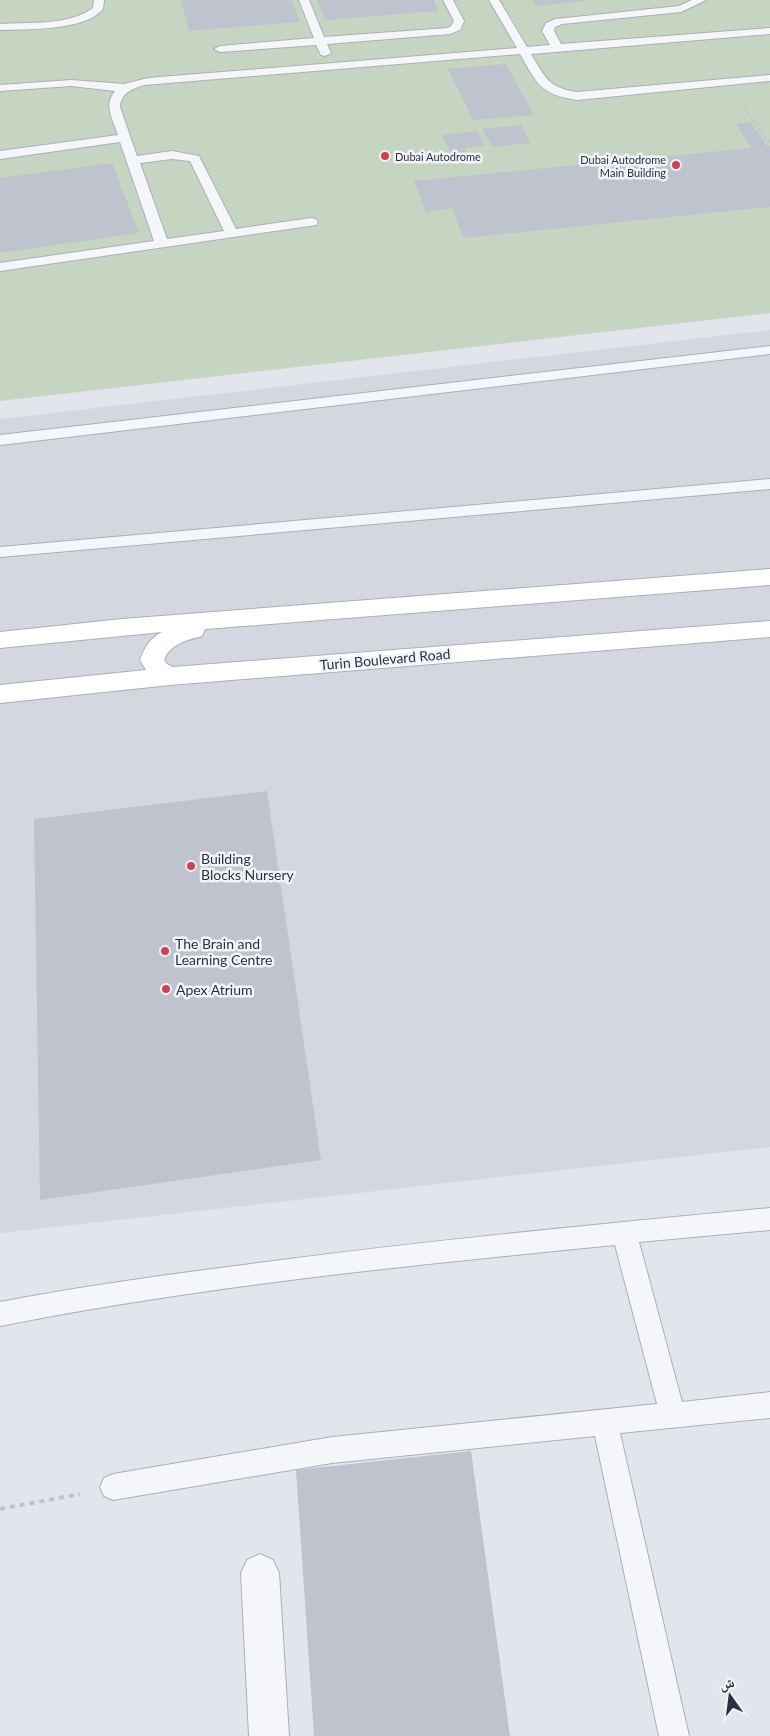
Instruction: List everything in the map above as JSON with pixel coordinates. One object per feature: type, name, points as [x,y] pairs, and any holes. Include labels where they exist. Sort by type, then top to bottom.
[{"type":"main road","points":[[0,640],[122,627],[770,577]]},
{"type":"main road","points":[[170,676],[158,670],[152,660],[155,649],[166,640],[180,634],[232,620]]},
{"type":"main road","name":"Turin Boulevard Road","points":[[0,694],[170,676],[770,629]]},
{"type":"street","points":[[260,1573],[269,1736]]},
{"type":"lane","points":[[0,27],[66,21],[87,17],[98,9],[99,0]]},
{"type":"lane","points":[[304,0],[330,66]]},
{"type":"lane","points":[[220,49],[450,31],[456,28],[459,21],[448,0]]},
{"type":"lane","points":[[494,0],[543,83],[549,89],[561,94],[576,96],[770,78]]},
{"type":"lane","points":[[557,48],[548,30],[550,25],[560,21],[681,9],[701,0]]},
{"type":"lane","points":[[162,244],[113,100],[125,88],[148,81],[770,32]]},
{"type":"lane","points":[[0,88],[71,83],[125,88]]},
{"type":"lane","points":[[0,155],[125,138]]},
{"type":"lane","points":[[133,160],[172,154],[195,160],[232,234]]},
{"type":"lane","points":[[0,267],[311,222]]},
{"type":"lane","points":[[0,440],[770,350]]},
{"type":"lane","points":[[0,552],[770,484]]},
{"type":"lane","points":[[0,1314],[178,1285],[333,1264],[624,1232],[770,1219]]},
{"type":"lane","points":[[624,1232],[673,1416]]},
{"type":"lane","points":[[113,1487],[361,1446],[770,1405]]},
{"type":"lane","points":[[605,1423],[674,1736]]},
{"type":"path","points":[[740,103],[770,143]]},
{"type":"path","points":[[0,1509],[113,1487]]},
{"type":"shaded area","points":[[770,330],[770,1147],[0,1233],[0,419]]},
{"type":"green space","name":"Dubai Autodrome","points":[[0,0],[770,0],[770,313],[0,401]]},
{"type":"building","points":[[181,0],[292,0],[300,22],[189,31]]},
{"type":"building","points":[[317,0],[433,0],[439,11],[325,20]]},
{"type":"building","points":[[533,0],[586,0],[586,1],[536,6]]},
{"type":"building","points":[[506,64],[534,115],[473,120],[448,69]]},
{"type":"building","name":"Dubai Autodrome Main Building","points":[[751,122],[767,146],[770,146],[770,207],[463,238],[452,208],[426,212],[414,181],[751,148],[736,124]]},
{"type":"building","points":[[521,125],[531,143],[492,147],[482,129]]},
{"type":"building","points":[[477,131],[485,146],[464,148],[469,157],[454,158],[442,135]]},
{"type":"building","points":[[112,163],[139,233],[0,253],[0,178]]},
{"type":"building","name":"Apex Atrium","points":[[267,791],[321,1160],[40,1200],[34,819]]},
{"type":"building","points":[[471,1451],[510,1736],[314,1736],[296,1470]]},
{"type":"place","name":"Dubai Autodrome","points":[[385,156]]},
{"type":"place","name":"Dubai Autodrome Main Building","points":[[676,165]]},
{"type":"place","name":"Building Blocks Nursery","points":[[191,866]]},
{"type":"place","name":"The Brain and Learning Centre","points":[[165,951]]},
{"type":"place","name":"Apex Atrium","points":[[166,989]]}]
